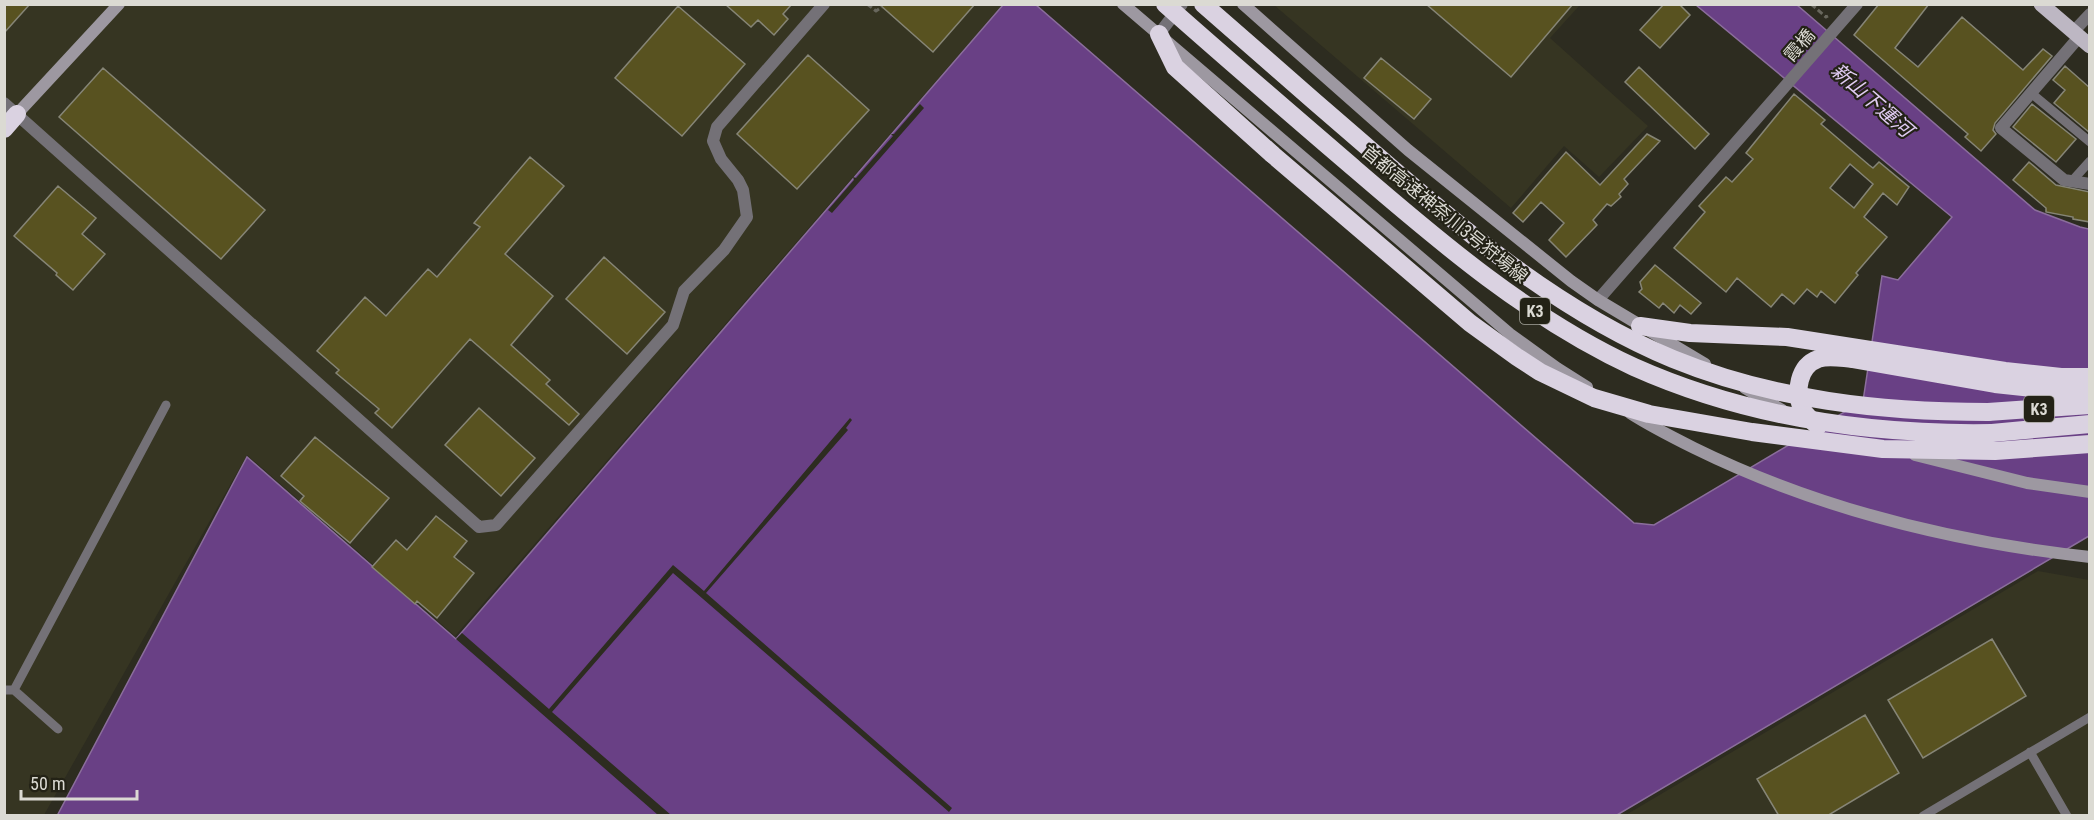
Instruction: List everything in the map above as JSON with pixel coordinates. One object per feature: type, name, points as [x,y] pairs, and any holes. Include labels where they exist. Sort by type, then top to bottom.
[{"type":"highway","name":"首都高速神奈川3号狩場線","points":[[1165,4],[1415,221],[1474,267],[1524,304],[1580,339],[1633,366],[1721,400],[1782,415],[1881,430],[1938,434],[1992,433],[2090,424]]},
{"type":"highway","name":"首都高速神奈川3号狩場線","points":[[1203,4],[1446,215],[1527,278],[1601,323],[1672,359],[1746,384],[1796,396],[1878,408],[1978,412],[2090,405]]},
{"type":"highway","points":[[1159,34],[1175,67],[1272,154],[1470,323],[1540,372],[1594,398],[1641,412],[1730,428],[1882,449],[1995,451],[2090,444]]},
{"type":"highway","points":[[4,129],[11,109]]},
{"type":"highway","points":[[1640,326],[1690,333],[1753,334],[1830,350],[2061,377],[2090,377]]},
{"type":"highway","points":[[1830,350],[1852,359],[1995,384],[2090,394]]},
{"type":"highway","points":[[1819,427],[1802,408],[1799,386],[1801,374],[1807,366],[1830,350]]},
{"type":"main road","points":[[2041,4],[2081,38]]},
{"type":"street","points":[[119,4],[11,109],[479,527],[496,525],[673,325],[684,291],[724,250],[747,217],[743,190],[721,159],[713,141],[717,127],[824,4]]},
{"type":"street","points":[[1122,4],[1510,334],[1557,368],[1647,424],[1736,468],[1834,506],[1911,527],[2007,547],[2090,557]]},
{"type":"street","points":[[1159,34],[1182,4]]},
{"type":"street","points":[[1243,4],[1408,150],[1492,219],[1598,300],[1779,408],[1819,427],[1957,466],[2027,483],[2090,492]]},
{"type":"street","name":"霞橋","points":[[1598,300],[1857,4]]},
{"type":"street","points":[[2090,14],[2081,38],[2001,128],[2064,180],[2090,184]]},
{"type":"lane","points":[[2031,93],[2090,142]]},
{"type":"lane","points":[[2072,181],[2090,161]]},
{"type":"lane","points":[[58,729],[9,690],[166,405]]},
{"type":"lane","points":[[1923,816],[2090,717]]},
{"type":"lane","points":[[2030,752],[2067,816]]},
{"type":"path","points":[[867,4],[876,11],[882,7]]},
{"type":"path","points":[[1811,4],[1825,16]]},
{"type":"shaded area","points":[[5,5],[1002,5],[455,636],[247,455],[44,815],[5,816]]},
{"type":"shaded area","points":[[1274,5],[1580,5],[1550,38],[1648,126],[1599,177],[1564,146],[1511,208]]},
{"type":"shaded area","points":[[2038,571],[2089,580],[2089,815],[1624,816]]},
{"type":"water","name":"新山下運河","points":[[1003,5],[1036,5],[1634,523],[1654,525],[1863,401],[1882,276],[1898,280],[1952,217],[1696,5],[1797,5],[2035,210],[2089,229],[2089,536],[1617,815],[57,816],[247,457],[456,639]]},
{"type":"pier","points":[[920,104],[924,108],[832,213],[828,210],[854,180],[853,177],[856,178],[893,136],[891,134],[894,134]]},
{"type":"pier","points":[[850,418],[852,420],[846,428],[848,430],[706,593],[952,808],[949,812],[673,573],[552,712],[671,815],[658,815],[456,639],[462,633],[549,709],[673,565],[704,591]]},
{"type":"building","points":[[4,4],[30,4],[4,33]]},
{"type":"building","points":[[725,4],[792,4],[783,14],[788,19],[774,35],[758,20],[751,27]]},
{"type":"building","points":[[879,4],[975,4],[933,52]]},
{"type":"building","points":[[1426,4],[1573,4],[1511,77]]},
{"type":"building","points":[[1664,4],[1679,4],[1690,15],[1660,48],[1640,30]]},
{"type":"building","points":[[1879,4],[1929,4],[1895,48],[1918,67],[1962,17],[2023,70],[2043,49],[2052,56],[1995,123],[1993,130],[1996,134],[1981,151],[1965,137],[1968,134],[1854,35]]},
{"type":"building","points":[[678,6],[745,64],[682,136],[615,78]]},
{"type":"building","points":[[808,55],[869,110],[797,189],[737,134]]},
{"type":"building","points":[[1381,58],[1431,99],[1414,119],[1364,78]]},
{"type":"building","points":[[2065,66],[2090,88],[2090,133],[2054,103],[2065,90],[2053,80]]},
{"type":"building","points":[[1639,67],[1709,134],[1695,149],[1625,82]]},
{"type":"building","points":[[103,68],[265,210],[221,259],[59,117]]},
{"type":"building","points":[[1794,94],[1825,120],[1821,124],[1869,165],[1873,168],[1879,162],[1909,187],[1897,205],[1883,193],[1864,217],[1887,237],[1856,273],[1858,275],[1835,303],[1821,291],[1817,297],[1807,289],[1794,304],[1782,294],[1771,307],[1737,278],[1726,292],[1674,248],[1705,212],[1699,206],[1726,177],[1732,182],[1753,159],[1746,153]],"holes":[[[1850,164],[1873,184],[1854,208],[1830,188]]]},
{"type":"building","points":[[2032,104],[2076,139],[2056,162],[2013,127]]},
{"type":"building","points":[[1647,134],[1660,141],[1624,179],[1628,184],[1619,194],[1621,197],[1611,206],[1607,204],[1593,220],[1597,225],[1566,257],[1549,240],[1564,223],[1541,202],[1523,222],[1513,213],[1566,152],[1600,185]]},
{"type":"building","points":[[530,157],[564,186],[505,254],[553,296],[511,345],[550,380],[546,384],[579,414],[569,425],[470,339],[392,428],[375,413],[379,409],[336,373],[339,370],[317,351],[365,297],[386,316],[428,269],[437,277],[480,227],[474,223]]},
{"type":"building","points":[[2029,162],[2056,185],[2090,192],[2090,222],[2046,212],[2046,208],[2013,180]]},
{"type":"building","points":[[58,186],[96,218],[82,234],[105,254],[73,290],[14,236]]},
{"type":"building","points":[[604,257],[665,312],[627,354],[566,299]]},
{"type":"building","points":[[1655,265],[1701,303],[1691,314],[1680,305],[1674,313],[1663,303],[1659,308],[1639,292],[1642,289],[1640,282]]},
{"type":"building","points":[[479,408],[535,458],[501,496],[445,445]]},
{"type":"building","points":[[315,437],[389,498],[350,543],[300,501],[304,496],[281,476]]},
{"type":"building","points":[[436,516],[467,541],[454,557],[474,573],[437,618],[417,601],[415,604],[372,567],[396,540],[407,550]]},
{"type":"building","points":[[1992,639],[2026,696],[1923,758],[1888,700]]},
{"type":"building","points":[[1865,715],[1899,773],[1827,816],[1779,816],[1757,779]]}]
